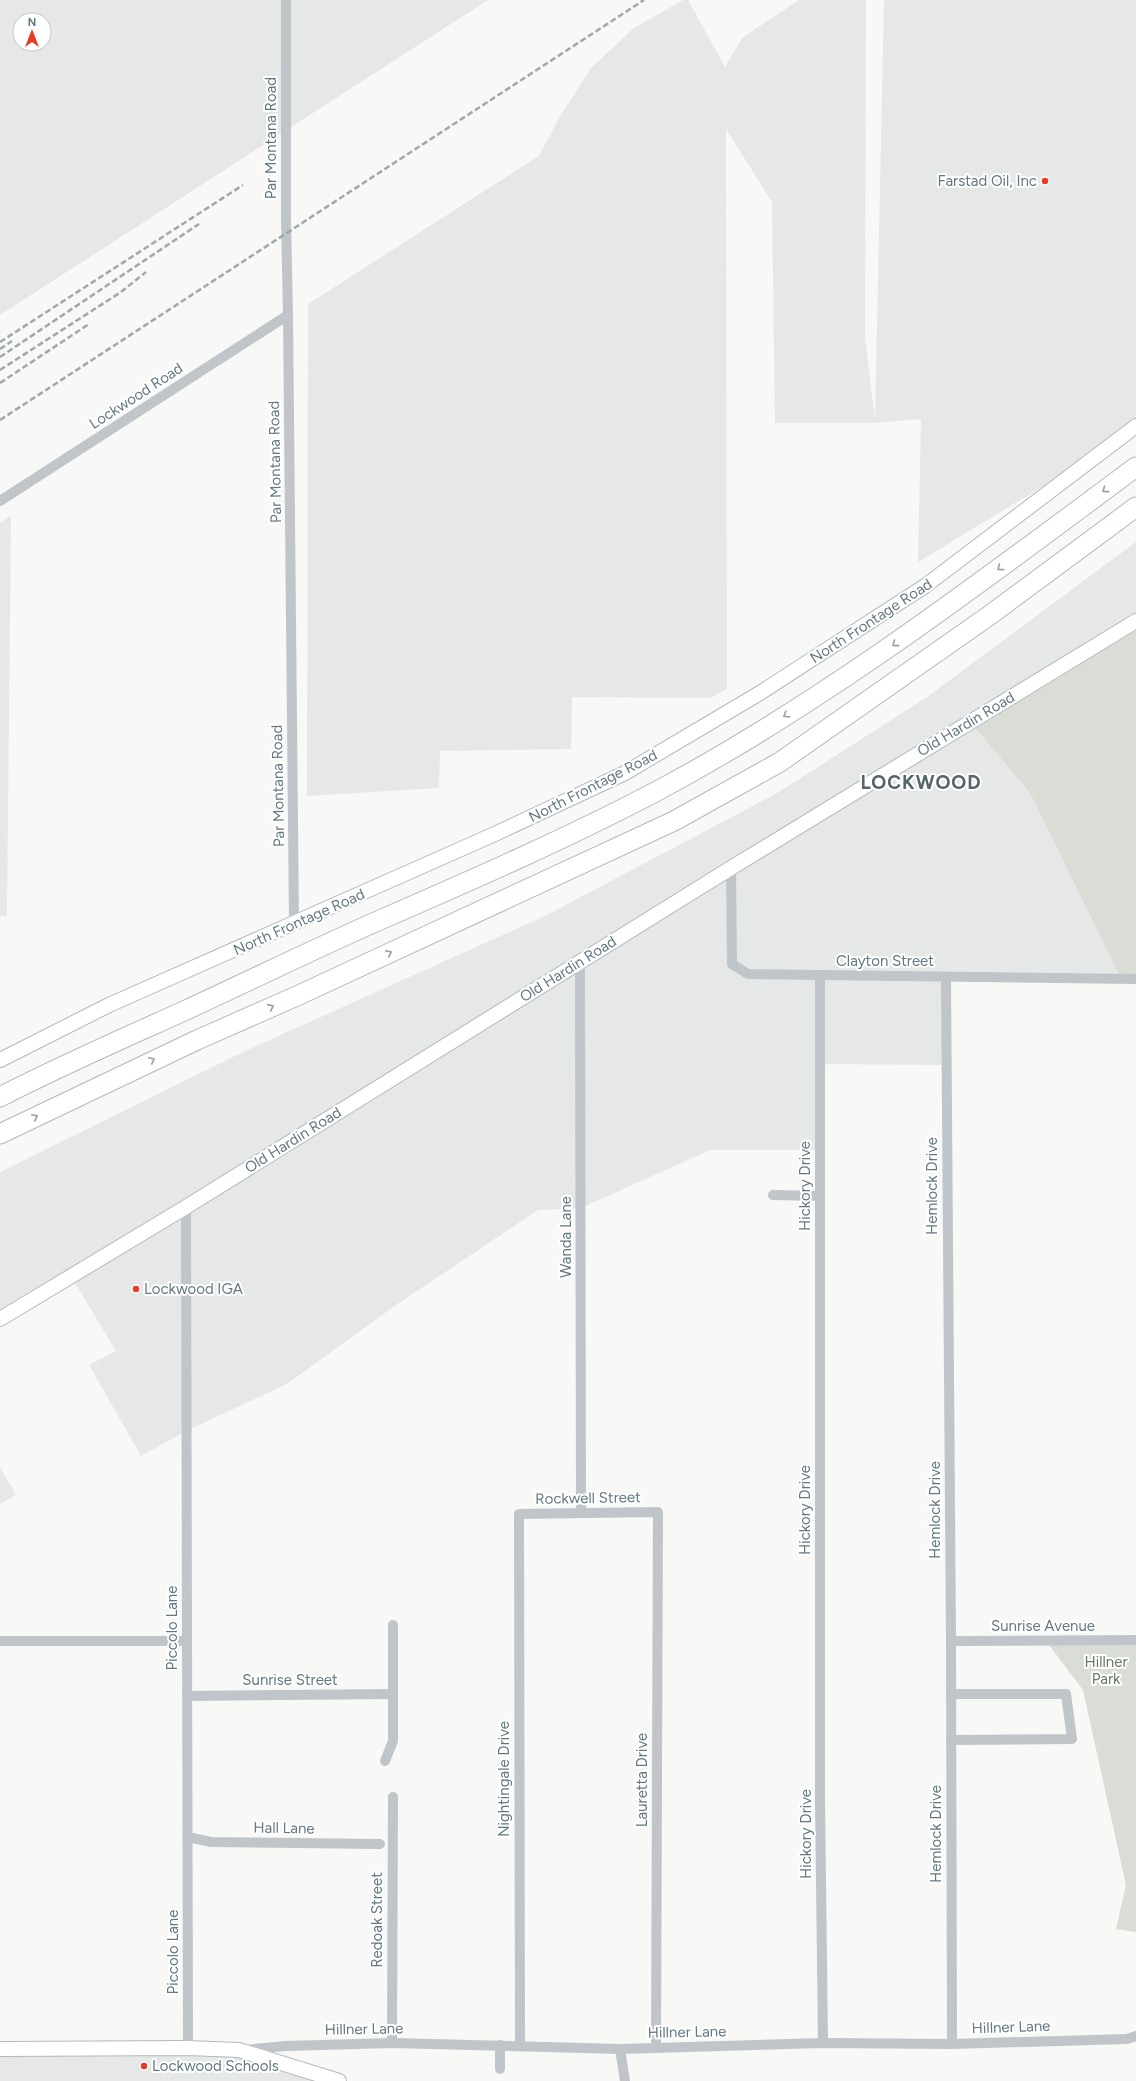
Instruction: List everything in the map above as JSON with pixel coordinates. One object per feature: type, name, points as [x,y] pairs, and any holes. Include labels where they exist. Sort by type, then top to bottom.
[{"type":"highway","points":[[0,1097],[63,1065],[186,1010],[285,962],[551,845],[660,789],[761,730],[865,665],[976,586],[1136,467]]},
{"type":"highway","points":[[0,1134],[197,1040],[299,995],[674,821],[793,753],[990,615],[1136,507]]},
{"type":"street","name":"Par Montana Road","points":[[286,0],[286,218],[294,924]]},
{"type":"street","name":"Lockwood Road","points":[[0,501],[288,315]]},
{"type":"street","name":"North Frontage Road","points":[[0,1060],[109,1005],[497,833],[625,773],[754,697],[925,586],[1136,426]]},
{"type":"street","name":"Old Hardin Road","points":[[0,1319],[186,1207],[580,961],[1136,621]]},
{"type":"street","name":"Clayton Street","points":[[731,868],[732,964],[748,974],[1136,979]]},
{"type":"street","name":"Wanda Lane","points":[[580,961],[581,1512]]},
{"type":"street","name":"Hickory Drive","points":[[820,976],[820,1800],[823,2043]]},
{"type":"street","name":"Hemlock Drive","points":[[946,976],[951,1641],[952,2044]]},
{"type":"street","points":[[773,1195],[820,1196]]},
{"type":"street","name":"Piccolo Lane","points":[[186,1207],[188,2048]]},
{"type":"street","name":"Rockwell Street","points":[[519,1514],[658,1512]]},
{"type":"street","name":"Lauretta Drive","points":[[656,2048],[658,1512]]},
{"type":"street","name":"Nightingale Drive","points":[[519,1514],[520,2045]]},
{"type":"street","points":[[385,1761],[393,1741],[393,1625]]},
{"type":"street","name":"Sunrise Avenue","points":[[951,1641],[1136,1640]]},
{"type":"street","points":[[0,1641],[187,1641]]},
{"type":"street","name":"Sunrise Street","points":[[187,1696],[393,1694]]},
{"type":"street","points":[[951,1694],[1066,1694],[1072,1739],[951,1740]]},
{"type":"street","name":"Redoak Street","points":[[392,2043],[393,1797]]},
{"type":"street","name":"Hall Lane","points":[[188,1837],[211,1842],[380,1844]]},
{"type":"street","name":"Hillner Lane","points":[[239,2050],[285,2046],[392,2043],[520,2045],[620,2049],[823,2043],[952,2044],[1127,2039],[1136,2036]]},
{"type":"street","points":[[500,2045],[500,2069]]},
{"type":"street","points":[[0,2049],[188,2048],[239,2050],[339,2081]]},
{"type":"street","points":[[620,2049],[624,2081]]},
{"type":"shaded area","points":[[0,0],[488,0],[0,315]]},
{"type":"shaded area","points":[[683,0],[688,0],[725,67],[742,38],[799,0],[866,0],[865,338],[875,419],[884,0],[1136,0],[1136,427],[1118,441],[918,562],[921,419],[875,423],[775,423],[772,202],[726,129],[727,689],[710,698],[572,697],[571,749],[440,751],[439,788],[307,796],[308,304],[539,156],[559,118],[591,68],[634,28]]},
{"type":"shaded area","points":[[11,516],[7,916],[0,916],[0,523]]},
{"type":"shaded area","points":[[1136,542],[1136,621],[970,722],[1030,793],[1121,979],[946,977],[946,1065],[820,1064],[820,1150],[710,1150],[581,1208],[538,1210],[396,1305],[287,1384],[186,1431],[141,1456],[89,1365],[116,1351],[71,1276],[0,1319],[0,1172],[243,1052],[543,917],[779,792],[927,697]]},
{"type":"shaded area","points":[[0,1467],[16,1495],[0,1504]]},
{"type":"shaded area","name":"Lockwood Schools","points":[[0,2048],[239,2050],[339,2081],[0,2081]]},
{"type":"green space","points":[[1136,621],[1136,979],[1121,979],[1030,793],[970,722]]},
{"type":"green space","name":"Hillner Park","points":[[1046,1641],[1136,1641],[1136,1932],[1116,1929],[1126,1885],[1083,1690]]},
{"type":"railway","points":[[0,420],[644,0]]},
{"type":"railway","points":[[0,342],[243,185]]},
{"type":"railway","points":[[0,357],[199,224]]},
{"type":"railway","points":[[0,370],[121,292],[146,272]]},
{"type":"railway","points":[[0,383],[89,324]]},
{"type":"railway","points":[[0,349],[12,341]]},
{"type":"place","name":"Farstad Oil, Inc","points":[[1045,181]]},
{"type":"place","name":"Lockwood IGA","points":[[136,1289]]},
{"type":"place","name":"Lockwood Schools","points":[[144,2066]]},
{"type":"district","name":"LOCKWOOD","points":[[921,782]]}]
